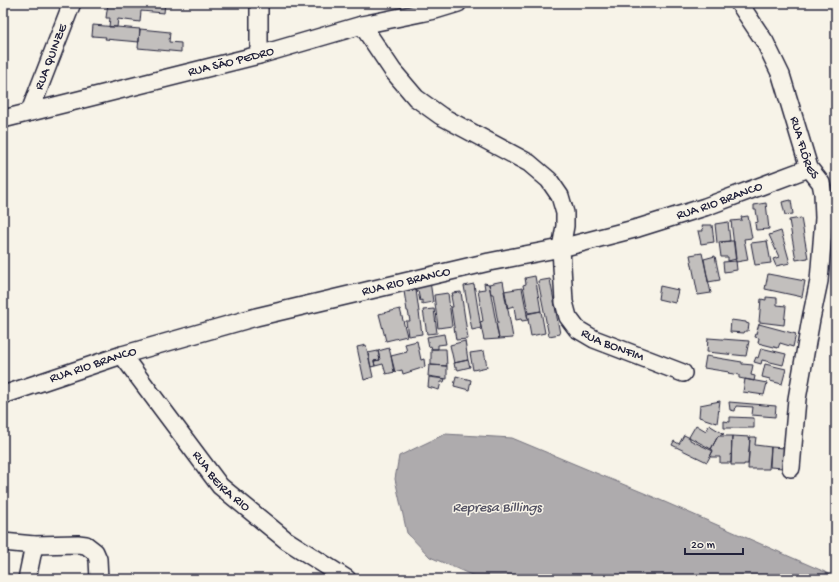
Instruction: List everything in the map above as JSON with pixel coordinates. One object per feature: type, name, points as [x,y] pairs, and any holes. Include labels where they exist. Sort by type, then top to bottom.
[{"type":"street","name":"RUA QUINZE","points":[[30,111],[72,3]]},
{"type":"street","points":[[259,3],[259,55]]},
{"type":"street","name":"RUA SÃO PEDRO","points":[[3,119],[30,111],[259,55],[362,25],[435,7],[458,3]]},
{"type":"street","name":"RUA FLÔRES","points":[[739,3],[766,42],[781,75],[809,168],[821,183],[824,193],[824,218],[819,281],[797,399],[791,468]]},
{"type":"street","name":"RUA BONFIM","points":[[362,25],[393,71],[416,98],[441,116],[529,163],[549,180],[560,196],[565,213],[566,226],[561,248],[564,302],[568,317],[577,329],[594,339],[683,373]]},
{"type":"street","name":"RUA RIO BRANCO","points":[[3,395],[122,355],[256,317],[488,262],[561,248],[638,228],[705,206],[809,168]]},
{"type":"street","name":"RUA BEIRA RIO","points":[[122,355],[220,486],[286,540],[347,579]]},
{"type":"street","points":[[3,542],[34,545],[86,545],[95,552],[98,559],[99,579]]},
{"type":"street","points":[[27,579],[34,545]]},
{"type":"water","name":"Represa Billings","points":[[445,434],[512,438],[644,493],[825,572],[834,579],[481,579],[430,557],[407,533],[395,479],[399,456]]},
{"type":"building","points":[[108,3],[165,3],[164,13],[141,11],[140,22],[118,19],[117,27],[109,27],[110,18],[106,18]]},
{"type":"building","points":[[93,25],[140,29],[139,42],[105,39],[106,37],[92,36]]},
{"type":"building","points":[[140,29],[170,32],[169,42],[181,43],[181,52],[138,48]]},
{"type":"building","points":[[791,200],[793,214],[785,215],[782,202]]},
{"type":"building","points":[[766,203],[769,229],[756,230],[755,223],[758,222],[754,205]]},
{"type":"building","points":[[748,216],[752,238],[744,239],[748,260],[736,262],[731,221],[742,220],[741,217]]},
{"type":"building","points":[[801,218],[808,258],[796,260],[789,220]]},
{"type":"building","points":[[728,222],[730,241],[717,243],[715,224]]},
{"type":"building","points":[[702,225],[712,225],[714,242],[701,244],[698,231],[703,231]]},
{"type":"building","points":[[781,231],[790,263],[776,266],[773,259],[779,257],[769,235]]},
{"type":"building","points":[[734,241],[736,259],[728,261],[728,257],[721,257],[719,242]]},
{"type":"building","points":[[767,241],[771,263],[755,265],[751,243]]},
{"type":"building","points":[[702,253],[711,293],[698,295],[690,255]]},
{"type":"building","points":[[715,256],[720,280],[708,282],[704,259]]},
{"type":"building","points":[[736,261],[737,270],[724,272],[723,262]]},
{"type":"building","points":[[768,274],[805,281],[802,297],[765,289]]},
{"type":"building","points":[[535,276],[541,311],[528,313],[523,285],[526,284],[525,278]]},
{"type":"building","points":[[550,279],[560,334],[549,336],[538,281]]},
{"type":"building","points":[[430,281],[433,302],[422,304],[422,300],[420,301],[418,291],[416,291],[414,284]]},
{"type":"building","points":[[503,281],[513,338],[499,339],[493,294],[491,294],[489,284]]},
{"type":"building","points":[[484,283],[489,284],[499,339],[484,340],[480,322],[483,321],[478,290],[485,289]]},
{"type":"building","points":[[474,284],[481,328],[472,330],[464,286]]},
{"type":"building","points":[[660,286],[678,290],[675,303],[658,299]]},
{"type":"building","points":[[522,288],[528,320],[522,321],[521,319],[516,320],[514,306],[507,308],[504,291]]},
{"type":"building","points":[[416,290],[422,334],[408,336],[406,321],[410,321],[404,291]]},
{"type":"building","points":[[461,292],[468,339],[456,340],[451,307],[453,307],[451,296],[453,296],[452,293]]},
{"type":"building","points":[[448,293],[452,326],[438,328],[434,295]]},
{"type":"building","points":[[766,297],[777,298],[777,305],[786,306],[784,325],[759,322],[761,299],[766,300]]},
{"type":"building","points":[[400,309],[407,336],[386,341],[379,314]]},
{"type":"building","points":[[434,309],[437,333],[427,334],[423,310]]},
{"type":"building","points":[[541,311],[545,333],[531,336],[527,314]]},
{"type":"building","points":[[731,320],[746,322],[749,324],[748,331],[745,331],[744,333],[730,332]]},
{"type":"building","points":[[759,324],[796,334],[793,347],[780,343],[778,348],[758,343],[759,338],[755,337]]},
{"type":"building","points":[[444,334],[446,344],[438,345],[438,349],[432,349],[431,346],[429,347],[427,337]]},
{"type":"building","points":[[708,338],[749,341],[746,356],[707,352]]},
{"type":"building","points":[[417,341],[421,360],[424,359],[425,367],[403,374],[402,370],[394,372],[391,356],[407,352],[405,344]]},
{"type":"building","points":[[465,341],[468,360],[454,363],[450,345]]},
{"type":"building","points":[[366,345],[373,377],[364,380],[357,347]]},
{"type":"building","points":[[389,348],[395,372],[386,374],[383,364],[375,366],[374,361],[380,360],[378,351]]},
{"type":"building","points":[[761,348],[786,354],[783,365],[762,360],[761,364],[754,362],[756,357],[758,358]]},
{"type":"building","points":[[431,349],[446,349],[447,366],[431,365]]},
{"type":"building","points":[[378,351],[380,360],[374,361],[375,366],[371,367],[368,353]]},
{"type":"building","points":[[484,351],[487,367],[473,370],[470,353]]},
{"type":"building","points":[[706,356],[753,365],[751,375],[755,376],[754,381],[739,378],[739,375],[728,373],[729,372],[704,368]]},
{"type":"building","points":[[468,360],[470,367],[458,370],[455,368],[454,363]]},
{"type":"building","points":[[765,364],[786,369],[782,384],[762,377]]},
{"type":"building","points":[[429,365],[447,366],[447,379],[428,376]]},
{"type":"building","points":[[456,376],[471,380],[469,390],[454,386]]},
{"type":"building","points":[[429,377],[445,379],[444,382],[441,382],[439,390],[428,387]]},
{"type":"building","points":[[745,379],[767,383],[764,395],[743,392]]},
{"type":"building","points":[[720,401],[717,423],[699,417],[700,405]]},
{"type":"building","points":[[729,402],[776,406],[775,417],[752,415],[753,407],[736,406],[735,411],[730,410]]},
{"type":"building","points":[[730,417],[754,418],[754,428],[724,428],[724,421],[730,422]]},
{"type":"building","points":[[696,425],[706,431],[709,425],[724,434],[718,436],[711,449],[689,437]]},
{"type":"building","points":[[684,435],[690,438],[690,440],[713,451],[707,462],[672,445],[674,441],[679,444]]},
{"type":"building","points":[[718,436],[732,436],[731,463],[720,463],[720,457],[710,457],[713,450],[711,449]]},
{"type":"building","points":[[732,436],[750,437],[748,464],[731,465]]},
{"type":"building","points":[[750,437],[756,437],[755,445],[771,447],[769,469],[748,469]]},
{"type":"building","points":[[771,447],[785,448],[783,468],[770,467]]}]
